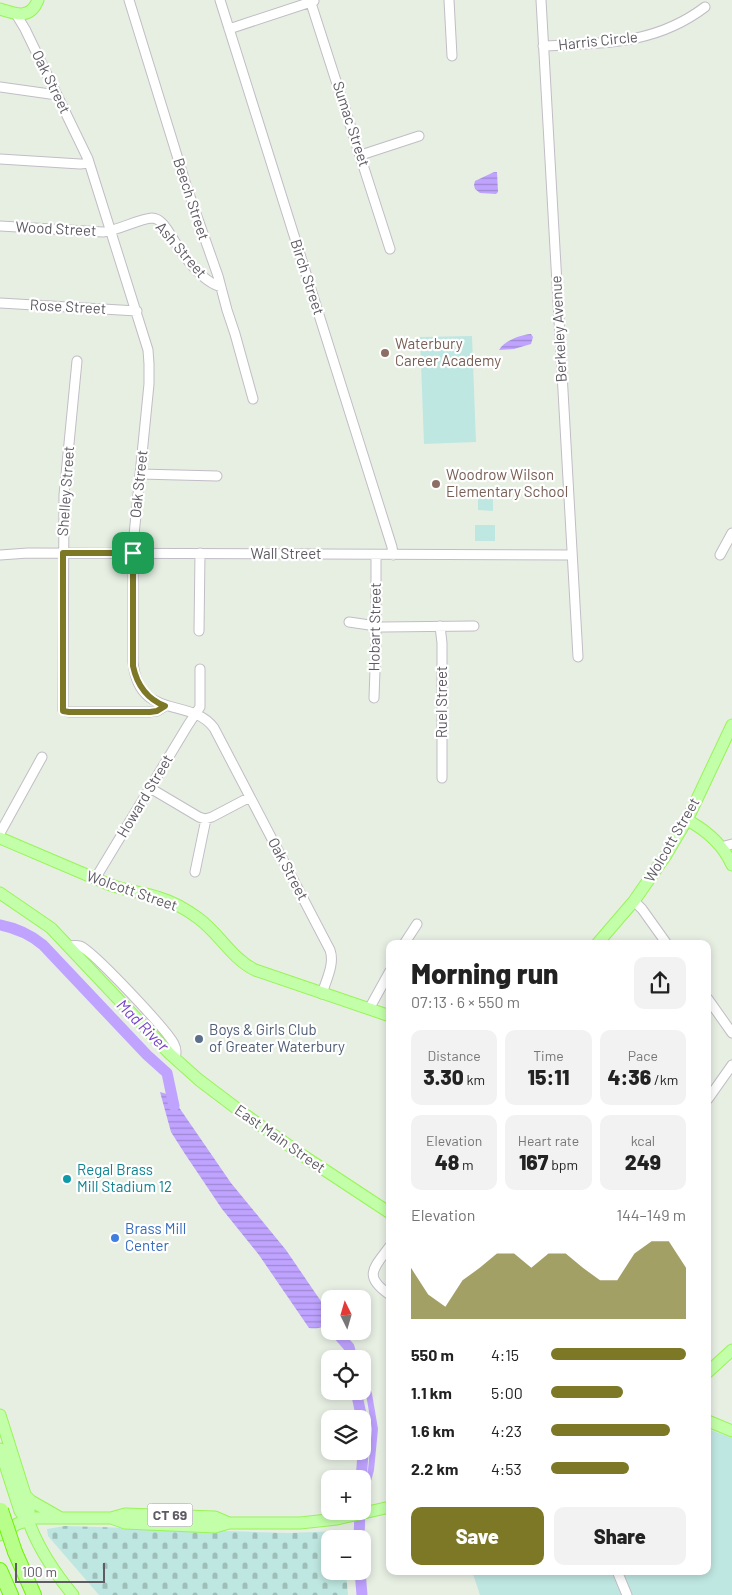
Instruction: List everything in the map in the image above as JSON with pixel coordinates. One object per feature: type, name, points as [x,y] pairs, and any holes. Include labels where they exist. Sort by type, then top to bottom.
[{"type":"highway","points":[[0,1510],[15,1552],[34,1595]]},
{"type":"highway","points":[[0,1570],[11,1595]]},
{"type":"main road","points":[[0,9],[22,14],[34,8],[38,0]]},
{"type":"main road","name":"Wolcott Street","points":[[600,940],[634,902],[654,874],[687,820],[732,725]]},
{"type":"main road","points":[[687,820],[726,845],[732,865]]},
{"type":"main road","name":"Wolcott Street","points":[[0,838],[116,888],[168,900],[202,921],[242,961],[252,968],[322,994],[386,1015]]},
{"type":"main road","name":"East Main Street","points":[[0,893],[44,922],[175,1059],[199,1080],[305,1157],[386,1210]]},
{"type":"main road","points":[[711,1369],[732,1350]]},
{"type":"main road","points":[[0,1415],[25,1495],[29,1510],[28,1520],[34,1537],[48,1562],[73,1595]]},
{"type":"main road","points":[[711,1422],[732,1431]]},
{"type":"main road","points":[[0,1449],[20,1511],[28,1520]]},
{"type":"main road","points":[[25,1495],[31,1501],[61,1517]]},
{"type":"main road","name":"CT 69","points":[[28,1520],[42,1517],[111,1518],[125,1523],[215,1527],[229,1523],[300,1523],[351,1516],[386,1508]]},
{"type":"main road","points":[[0,1535],[12,1526],[28,1520]]},
{"type":"street","name":"Beech Street","points":[[129,0],[187,188],[235,334],[253,399]]},
{"type":"street","name":"Birch Street","points":[[220,0],[393,555]]},
{"type":"street","points":[[449,0],[452,56]]},
{"type":"street","name":"Berkeley Avenue","points":[[541,0],[578,657]]},
{"type":"street","points":[[229,29],[312,1]]},
{"type":"street","name":"Sumac Street","points":[[312,1],[390,249]]},
{"type":"street","name":"Harris Circle","points":[[543,46],[621,42],[642,37],[675,25],[693,16],[705,7]]},
{"type":"street","name":"Oak Street","points":[[16,14],[89,163],[147,344],[150,364],[133,553],[134,672],[146,694],[154,700],[165,706],[196,714],[214,728],[330,950],[331,962],[322,994]]},
{"type":"street","points":[[0,87],[57,95]]},
{"type":"street","points":[[361,155],[420,136]]},
{"type":"street","points":[[0,159],[89,163]]},
{"type":"street","name":"Ash Street","points":[[111,231],[149,218],[157,219],[163,224],[202,276],[212,284],[220,287]]},
{"type":"street","name":"Wood Street","points":[[0,226],[111,231]]},
{"type":"street","name":"Rose Street","points":[[0,303],[136,311]]},
{"type":"street","name":"Shelley Street","points":[[77,361],[64,495],[64,712],[150,712],[157,711],[165,706]]},
{"type":"street","points":[[140,474],[218,476]]},
{"type":"street","points":[[720,555],[732,533]]},
{"type":"street","name":"Wall Street","points":[[0,556],[20,553],[572,555]]},
{"type":"street","points":[[200,553],[200,630]]},
{"type":"street","name":"Hobart Street","points":[[374,698],[376,555]]},
{"type":"street","points":[[349,622],[376,626],[474,626]]},
{"type":"street","name":"Ruel Street","points":[[440,626],[442,643],[442,778]]},
{"type":"street","points":[[196,714],[200,704],[200,669]]},
{"type":"street","name":"Howard Street","points":[[95,879],[196,714]]},
{"type":"street","points":[[0,833],[42,757]]},
{"type":"street","points":[[150,788],[199,817],[206,819],[250,796]]},
{"type":"street","points":[[196,872],[206,819]]},
{"type":"street","points":[[634,902],[664,940]]},
{"type":"street","points":[[407,940],[417,924]]},
{"type":"street","points":[[370,1009],[386,979]]},
{"type":"street","points":[[711,1003],[731,1029]]},
{"type":"street","points":[[711,1095],[732,1065]]},
{"type":"street","points":[[386,1252],[374,1268],[372,1276],[377,1286],[386,1292]]},
{"type":"street","points":[[619,1575],[627,1595]]},
{"type":"green space","points":[[472,336],[476,442],[424,444],[420,337]]},
{"type":"green space","points":[[484,493],[493,496],[493,511],[478,510],[478,498]]},
{"type":"green space","points":[[475,525],[495,525],[495,541],[475,541]]},
{"type":"green space","points":[[711,1430],[732,1438],[732,1595],[480,1595],[473,1575],[711,1575]]},
{"type":"green space","points":[[65,1526],[287,1533],[321,1532],[321,1580],[347,1580],[348,1595],[99,1595],[48,1536],[47,1529]]},
{"type":"shaded area","points":[[497,172],[498,192],[496,194],[480,193],[475,189],[475,181]]},
{"type":"shaded area","points":[[531,334],[533,337],[531,344],[514,349],[499,350],[509,341]]},
{"type":"shaded area","points":[[160,1092],[173,1093],[176,1103],[231,1183],[286,1250],[321,1301],[321,1327],[309,1328],[259,1255],[222,1209],[171,1132]]},
{"type":"waterway","name":"Mad River","points":[[0,925],[23,932],[43,945],[147,1055],[167,1073],[174,1106]]},
{"type":"waterway","name":"Mad River","points":[[343,1340],[350,1350]]},
{"type":"waterway","name":"Mad River","points":[[358,1400],[360,1410]]},
{"type":"waterway","points":[[370,1400],[375,1429],[371,1470]]},
{"type":"waterway","name":"Mad River","points":[[362,1470],[363,1460]]},
{"type":"waterway","name":"Mad River","points":[[359,1530],[360,1520]]},
{"type":"waterway","name":"Mad River","points":[[361,1580],[362,1595]]},
{"type":"place","name":"Waterbury Career Academy","points":[[385,353]]},
{"type":"place","name":"Woodrow Wilson Elementary School","points":[[436,484]]},
{"type":"place","name":"Boys & Girls Club of Greater Waterbury","points":[[199,1039]]},
{"type":"place","name":"Regal Brass Mill Stadium 12","points":[[67,1179]]},
{"type":"place","name":"Brass Mill Center","points":[[115,1238]]},
{"type":"route","points":[[63,553],[133,553],[134,672],[146,694],[165,706],[157,711],[150,712],[65,712],[63,711],[63,553]]}]
